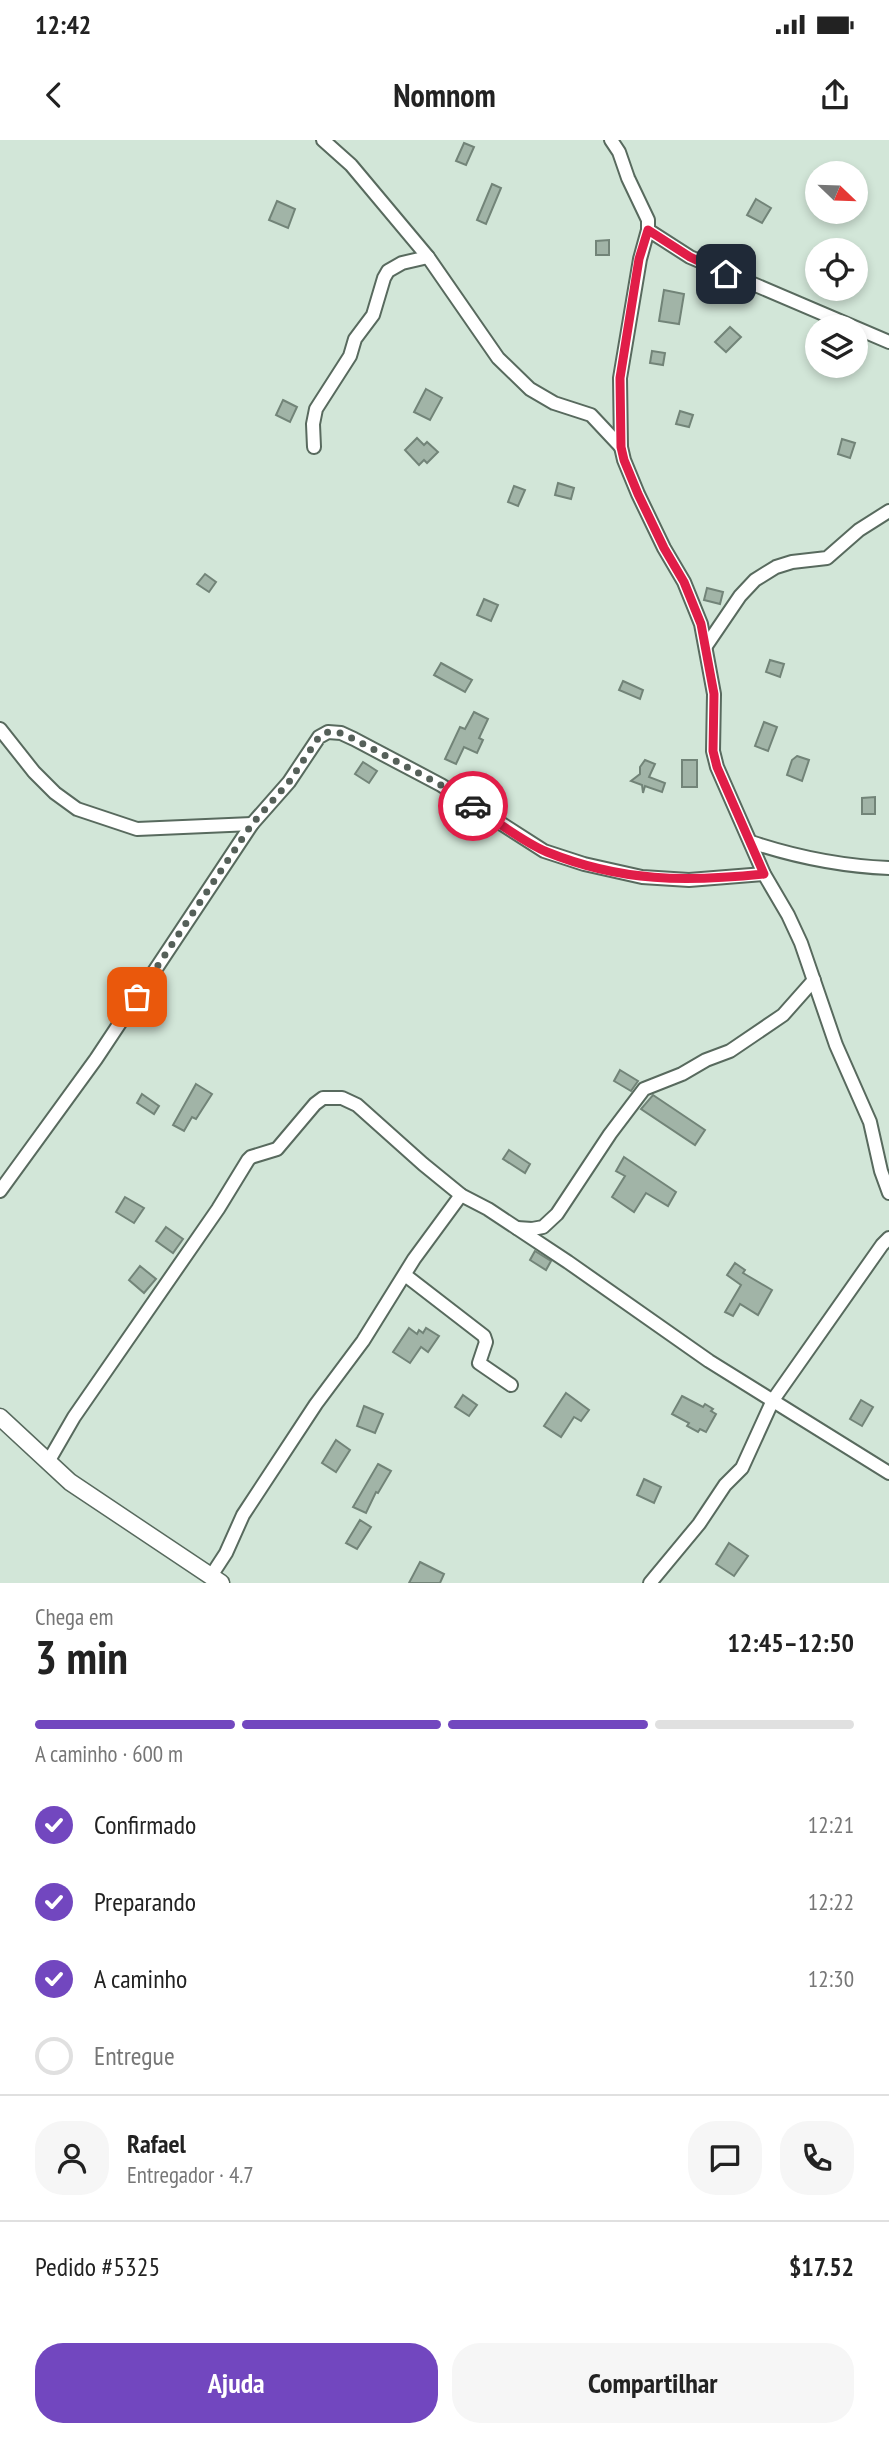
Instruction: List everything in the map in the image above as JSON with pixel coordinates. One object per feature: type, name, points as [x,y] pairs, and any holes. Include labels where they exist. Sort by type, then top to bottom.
[{"type":"street","points":[[323,140],[351,165],[428,257],[498,358],[530,389],[554,403],[591,415],[621,447]]},
{"type":"street","points":[[611,140],[619,152],[644,211],[648,230],[639,259],[620,378],[621,447],[624,460],[664,548],[684,582],[701,624],[714,694],[713,751],[717,767],[764,874],[788,915],[846,1071],[870,1122],[889,1193]]},
{"type":"street","points":[[648,230],[690,257],[889,342]]},
{"type":"street","points":[[314,447],[313,424],[316,410],[350,356],[355,339],[373,315],[388,271],[401,263],[428,257]]},
{"type":"street","points":[[706,646],[740,596],[755,580],[792,562],[827,558],[859,530],[889,511]]},
{"type":"street","points":[[0,729],[34,772],[55,793],[77,809],[137,829],[252,824]]},
{"type":"street","points":[[0,1191],[96,1059],[252,824],[289,782],[319,737],[328,732],[341,733],[441,785],[544,851],[584,864],[642,877],[690,880],[764,874]]},
{"type":"street","points":[[751,842],[826,862],[889,869]]},
{"type":"street","points":[[517,1228],[543,1227],[557,1214],[610,1134],[644,1089],[730,1051],[783,1015],[814,980]]},
{"type":"street","points":[[48,1462],[74,1417],[218,1209],[248,1160],[277,1149],[323,1098],[342,1098],[357,1105],[461,1195],[517,1228],[709,1361],[889,1473]]},
{"type":"street","points":[[0,1417],[70,1482],[216,1580],[243,1515],[316,1404],[363,1341],[461,1195]]},
{"type":"street","points":[[650,1583],[699,1524],[725,1485],[742,1468],[773,1400],[881,1245],[889,1238]]},
{"type":"street","points":[[405,1275],[484,1336],[486,1342],[479,1363],[511,1385]]},
{"type":"building","points":[[464,143],[474,147],[466,165],[456,161]]},
{"type":"building","points":[[492,184],[501,188],[486,224],[477,220]]},
{"type":"building","points":[[756,199],[771,208],[762,223],[747,215]]},
{"type":"building","points":[[277,201],[295,209],[288,228],[269,220]]},
{"type":"building","points":[[609,240],[609,255],[596,255],[596,241]]},
{"type":"building","points":[[664,290],[684,294],[679,324],[659,321]]},
{"type":"building","points":[[730,327],[741,337],[726,352],[715,342]]},
{"type":"building","points":[[652,351],[665,353],[663,365],[650,363]]},
{"type":"building","points":[[426,389],[442,398],[430,420],[414,412]]},
{"type":"building","points":[[283,400],[297,407],[290,422],[276,415]]},
{"type":"building","points":[[680,411],[693,415],[689,427],[676,424]]},
{"type":"building","points":[[417,438],[424,445],[427,442],[438,452],[427,463],[424,460],[419,465],[405,450]]},
{"type":"building","points":[[842,439],[855,443],[850,458],[838,454]]},
{"type":"building","points":[[558,483],[574,488],[571,499],[555,495]]},
{"type":"building","points":[[514,486],[525,490],[518,506],[508,502]]},
{"type":"building","points":[[205,574],[216,582],[209,592],[197,584]]},
{"type":"building","points":[[707,588],[723,592],[720,604],[704,600]]},
{"type":"building","points":[[484,599],[498,605],[491,621],[477,615]]},
{"type":"building","points":[[770,660],[784,664],[780,677],[766,672]]},
{"type":"building","points":[[441,663],[472,680],[465,692],[434,675]]},
{"type":"building","points":[[623,681],[643,690],[640,699],[619,690]]},
{"type":"building","points":[[474,712],[488,719],[479,738],[483,740],[477,753],[464,747],[456,764],[445,759],[460,727],[465,729]]},
{"type":"building","points":[[764,722],[777,727],[768,751],[755,746]]},
{"type":"building","points":[[797,756],[809,760],[802,781],[787,775],[792,760]]},
{"type":"building","points":[[645,760],[655,764],[649,777],[665,783],[662,792],[645,786],[643,793],[642,785],[631,781],[640,774],[640,767]]},
{"type":"building","points":[[682,760],[697,760],[697,787],[682,787]]},
{"type":"building","points":[[363,762],[377,771],[369,783],[355,774]]},
{"type":"building","points":[[875,797],[875,814],[862,814],[862,798]]},
{"type":"building","points":[[620,1070],[638,1081],[631,1091],[614,1081]]},
{"type":"building","points":[[196,1084],[212,1094],[196,1119],[192,1117],[184,1131],[173,1125]]},
{"type":"building","points":[[142,1094],[159,1106],[154,1114],[137,1103]]},
{"type":"building","points":[[653,1095],[705,1130],[695,1145],[641,1109]]},
{"type":"building","points":[[509,1150],[530,1164],[525,1173],[503,1159]]},
{"type":"building","points":[[624,1157],[676,1192],[668,1206],[646,1193],[634,1212],[612,1197],[625,1176],[616,1171]]},
{"type":"building","points":[[125,1197],[144,1208],[134,1223],[116,1212]]},
{"type":"building","points":[[166,1227],[183,1239],[173,1253],[156,1241]]},
{"type":"building","points":[[535,1251],[551,1261],[546,1270],[530,1260]]},
{"type":"building","points":[[735,1263],[745,1270],[743,1273],[772,1290],[758,1315],[740,1304],[733,1316],[725,1312],[741,1285],[727,1275]]},
{"type":"building","points":[[140,1266],[156,1279],[144,1293],[129,1280]]},
{"type":"building","points":[[409,1328],[417,1334],[419,1330],[423,1333],[426,1328],[439,1336],[428,1352],[421,1347],[410,1363],[393,1352]]},
{"type":"building","points":[[566,1393],[589,1410],[581,1421],[574,1417],[561,1437],[544,1426]]},
{"type":"building","points":[[463,1395],[477,1405],[469,1416],[455,1407]]},
{"type":"building","points":[[682,1396],[713,1409],[711,1411],[716,1414],[706,1432],[700,1429],[698,1432],[687,1426],[689,1423],[672,1414]]},
{"type":"building","points":[[861,1400],[873,1407],[862,1426],[850,1419]]},
{"type":"building","points":[[364,1406],[383,1414],[375,1433],[357,1426]]},
{"type":"building","points":[[336,1440],[350,1450],[336,1472],[322,1463]]},
{"type":"building","points":[[378,1464],[391,1471],[378,1493],[376,1492],[366,1513],[353,1507]]},
{"type":"building","points":[[644,1479],[661,1487],[654,1503],[637,1495]]},
{"type":"building","points":[[360,1520],[371,1527],[357,1549],[346,1543]]},
{"type":"building","points":[[729,1543],[748,1556],[734,1576],[716,1564]]},
{"type":"building","points":[[420,1562],[444,1574],[440,1583],[409,1583]]},
{"type":"way so far","points":[[137,997],[252,824],[289,782],[319,737],[328,732],[341,733],[441,785],[473,806]]},
{"type":"route","points":[[473,806],[544,851],[584,864],[642,877],[690,880],[764,874],[717,767],[713,751],[714,694],[701,624],[684,582],[638,494],[621,447],[620,378],[639,259],[648,230],[690,257],[726,274]]}]
